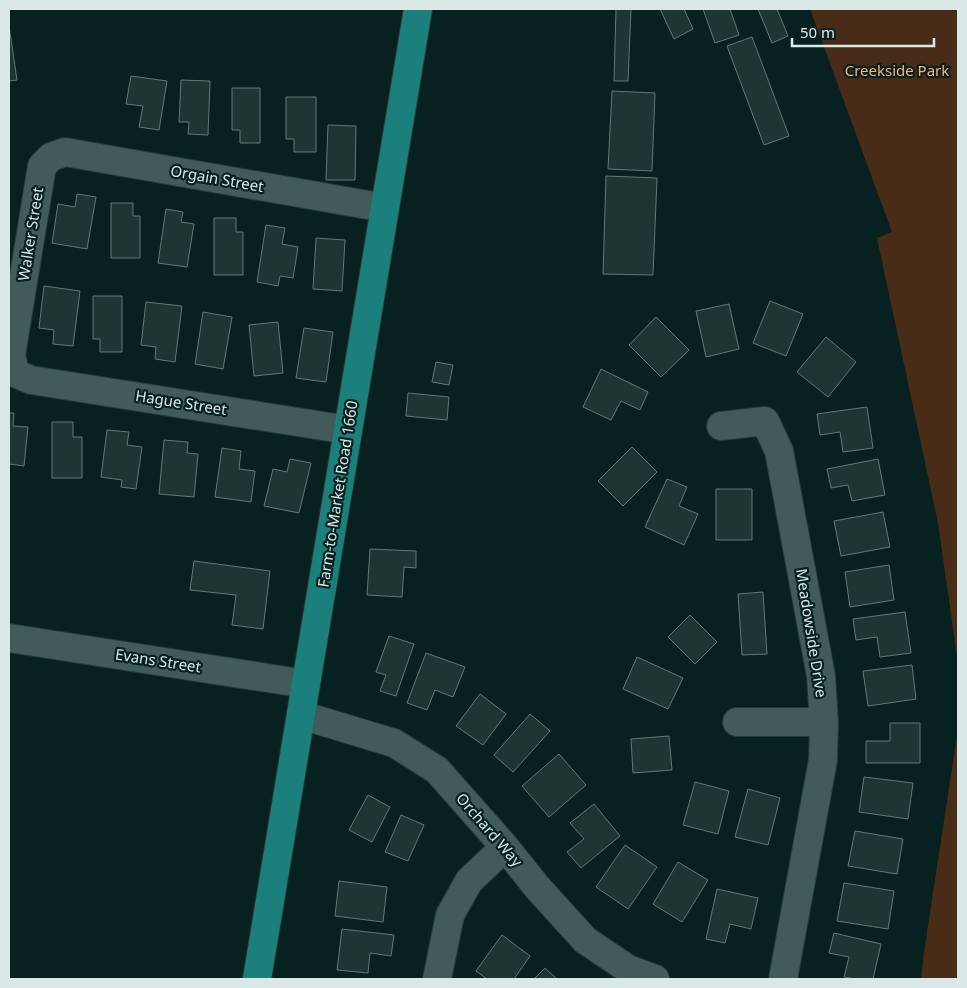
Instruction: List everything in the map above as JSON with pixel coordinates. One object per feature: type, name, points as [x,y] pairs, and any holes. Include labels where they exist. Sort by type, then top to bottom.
[{"type":"main road","name":"Farm-to-Market Road 1660","points":[[258,979],[418,9]]},
{"type":"street","name":"Orgain Street","points":[[51,157],[65,152],[385,208]]},
{"type":"street","name":"Walker Street","points":[[15,373],[11,355],[42,166],[51,157]]},
{"type":"street","name":"Hague Street","points":[[15,373],[31,380],[348,430]]},
{"type":"street","name":"Meadowside Drive","points":[[720,426],[765,421],[778,451],[821,676],[824,722],[823,760],[782,979]]},
{"type":"street","name":"Evans Street","points":[[9,638],[306,684]]},
{"type":"street","name":"Orchard Way","points":[[301,715],[394,743],[437,770],[585,940],[628,969],[655,979]]},
{"type":"street","points":[[738,722],[824,722]]},
{"type":"street","points":[[437,979],[450,914],[469,881],[505,847]]},
{"type":"green space","name":"Creekside Park","points":[[810,9],[958,9],[958,664],[938,523],[877,238],[892,232]]},
{"type":"green space","points":[[958,729],[958,979],[921,979],[924,952]]},
{"type":"building","points":[[616,9],[631,9],[628,81],[614,81]]},
{"type":"building","points":[[660,9],[684,9],[693,29],[674,39]]},
{"type":"building","points":[[703,9],[730,9],[739,35],[715,43]]},
{"type":"building","points":[[758,9],[777,9],[788,36],[772,43]]},
{"type":"building","points":[[9,26],[17,80],[9,81]]},
{"type":"building","points":[[752,37],[789,136],[764,145],[727,46]]},
{"type":"building","points":[[131,76],[167,81],[159,130],[139,127],[143,106],[126,104]]},
{"type":"building","points":[[181,80],[210,81],[208,135],[188,134],[189,122],[179,122]]},
{"type":"building","points":[[232,88],[260,88],[260,143],[240,143],[240,130],[232,130]]},
{"type":"building","points":[[612,91],[655,93],[652,171],[608,169]]},
{"type":"building","points":[[286,97],[316,97],[316,152],[294,152],[294,139],[286,139]]},
{"type":"building","points":[[328,125],[356,126],[355,180],[326,180]]},
{"type":"building","points":[[606,176],[657,178],[653,275],[603,274]]},
{"type":"building","points":[[77,194],[96,197],[87,249],[52,243],[58,204],[75,207]]},
{"type":"building","points":[[111,203],[133,203],[133,216],[140,216],[140,258],[111,258]]},
{"type":"building","points":[[166,209],[183,212],[181,222],[194,224],[187,267],[158,263]]},
{"type":"building","points":[[214,218],[236,218],[236,232],[243,232],[243,275],[214,275]]},
{"type":"building","points":[[266,225],[285,228],[282,244],[298,247],[293,278],[280,276],[278,286],[257,282]]},
{"type":"building","points":[[316,238],[345,240],[342,291],[313,289]]},
{"type":"building","points":[[44,286],[80,291],[73,346],[53,344],[54,330],[39,328]]},
{"type":"building","points":[[93,296],[122,296],[122,352],[100,352],[100,339],[93,339]]},
{"type":"building","points":[[770,301],[803,314],[786,356],[753,343]]},
{"type":"building","points":[[146,302],[182,306],[175,362],[155,359],[156,347],[141,345]]},
{"type":"building","points":[[729,304],[739,349],[706,357],[696,311]]},
{"type":"building","points":[[203,312],[232,317],[223,369],[195,364]]},
{"type":"building","points":[[656,317],[689,350],[661,377],[629,345]]},
{"type":"building","points":[[278,322],[283,373],[254,376],[249,325]]},
{"type":"building","points":[[304,328],[333,332],[326,382],[296,378]]},
{"type":"building","points":[[826,337],[856,362],[828,397],[797,372]]},
{"type":"building","points":[[436,362],[453,365],[449,385],[432,382]]},
{"type":"building","points":[[601,369],[648,392],[640,410],[621,401],[611,420],[583,407]]},
{"type":"building","points":[[408,393],[449,397],[447,420],[406,416]]},
{"type":"building","points":[[867,407],[873,448],[843,452],[840,432],[820,435],[817,414]]},
{"type":"building","points":[[9,413],[14,413],[13,426],[28,427],[24,466],[9,464]]},
{"type":"building","points":[[52,422],[73,422],[73,437],[82,437],[82,478],[52,478]]},
{"type":"building","points":[[107,430],[129,432],[127,445],[142,447],[136,489],[121,487],[122,480],[101,477]]},
{"type":"building","points":[[164,440],[188,442],[187,453],[198,454],[194,497],[159,494]]},
{"type":"building","points":[[632,447],[657,472],[623,506],[598,481]]},
{"type":"building","points":[[222,448],[241,451],[239,469],[255,471],[251,502],[215,497]]},
{"type":"building","points":[[290,459],[311,463],[299,513],[264,506],[273,469],[287,472]]},
{"type":"building","points":[[878,459],[885,495],[852,501],[848,485],[831,488],[827,469]]},
{"type":"building","points":[[667,479],[687,487],[679,506],[698,514],[684,545],[645,527]]},
{"type":"building","points":[[716,489],[752,489],[752,540],[716,540]]},
{"type":"building","points":[[883,512],[890,547],[841,556],[834,521]]},
{"type":"building","points":[[370,549],[416,551],[416,568],[404,567],[402,597],[367,595]]},
{"type":"building","points":[[194,561],[270,571],[263,629],[232,625],[236,595],[190,590]]},
{"type":"building","points":[[889,565],[894,600],[850,607],[845,572]]},
{"type":"building","points":[[763,592],[767,654],[742,655],[738,594]]},
{"type":"building","points":[[905,612],[911,653],[880,657],[877,637],[856,640],[853,619]]},
{"type":"building","points":[[690,615],[717,642],[695,664],[668,637]]},
{"type":"building","points":[[389,636],[414,644],[396,696],[380,691],[386,675],[376,672]]},
{"type":"building","points":[[426,653],[465,667],[453,697],[435,690],[427,710],[407,703]]},
{"type":"building","points":[[637,657],[683,678],[668,709],[623,689]]},
{"type":"building","points":[[912,665],[916,699],[868,706],[863,671]]},
{"type":"building","points":[[480,694],[506,714],[483,745],[456,726]]},
{"type":"building","points":[[530,714],[550,731],[513,772],[494,755]]},
{"type":"building","points":[[890,723],[920,723],[920,763],[866,763],[866,741],[890,741]]},
{"type":"building","points":[[669,736],[672,770],[633,773],[631,739]]},
{"type":"building","points":[[559,754],[586,785],[549,817],[522,786]]},
{"type":"building","points":[[864,777],[913,783],[908,819],[859,812]]},
{"type":"building","points":[[695,782],[729,791],[718,834],[683,825]]},
{"type":"building","points":[[748,789],[780,798],[768,845],[735,837]]},
{"type":"building","points":[[368,795],[390,807],[372,842],[349,830]]},
{"type":"building","points":[[594,804],[620,836],[581,868],[567,852],[584,839],[570,823]]},
{"type":"building","points":[[401,815],[424,825],[408,861],[385,852]]},
{"type":"building","points":[[855,831],[903,839],[897,874],[848,866]]},
{"type":"building","points":[[625,845],[657,867],[628,909],[596,887]]},
{"type":"building","points":[[678,862],[708,880],[682,922],[653,904]]},
{"type":"building","points":[[339,881],[387,887],[383,922],[335,916]]},
{"type":"building","points":[[844,883],[894,891],[888,929],[837,921]]},
{"type":"building","points":[[717,889],[758,898],[751,929],[730,924],[725,943],[706,939]]},
{"type":"building","points":[[342,929],[394,935],[391,956],[370,953],[368,973],[337,970]]},
{"type":"building","points":[[834,933],[881,944],[873,979],[844,977],[849,957],[829,953]]},
{"type":"building","points":[[502,935],[530,956],[514,979],[487,979],[476,971]]},
{"type":"building","points":[[545,968],[557,979],[534,979]]}]
